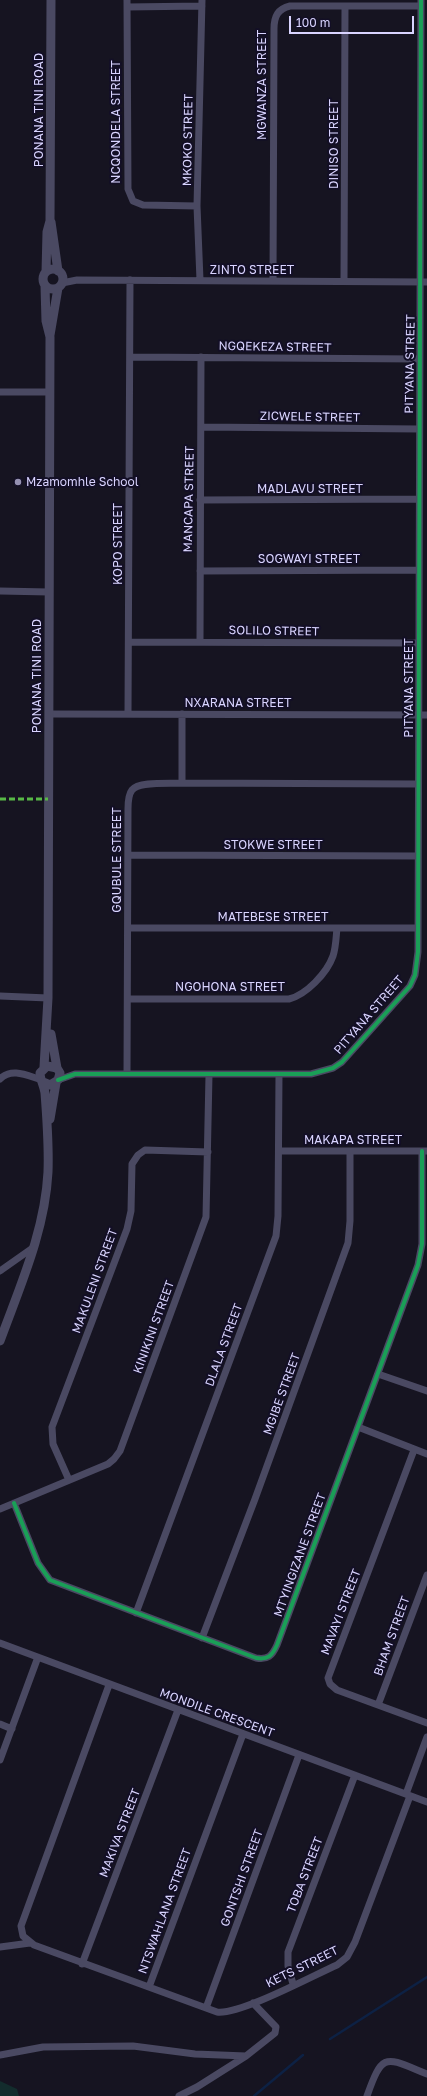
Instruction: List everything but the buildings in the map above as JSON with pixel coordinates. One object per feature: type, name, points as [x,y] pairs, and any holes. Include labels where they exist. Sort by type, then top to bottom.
[{"type":"street","name":"PONANA TINI ROAD","points":[[46,272],[47,232],[50,221],[51,0]]},
{"type":"street","points":[[127,3],[202,3]]},
{"type":"street","name":"NCQONDELA STREET","points":[[127,3],[128,189],[133,201],[143,205],[197,206]]},
{"type":"street","name":"MKOKO STREET","points":[[200,280],[197,206],[202,3]]},
{"type":"street","name":"MGWANZA STREET","points":[[273,281],[275,16],[283,8],[290,6],[345,7],[421,3]]},
{"type":"street","name":"PITYANA STREET","points":[[57,1068],[75,1074],[311,1074],[324,1071],[333,1068],[350,1055],[410,986],[417,964],[418,928],[419,359],[424,282],[424,22],[421,3]]},
{"type":"street","name":"DINISO STREET","points":[[344,281],[345,7]]},
{"type":"street","name":"PONANA TINI ROAD","points":[[43,1068],[48,1015],[50,337],[60,279],[54,232],[50,221]]},
{"type":"street","points":[[54,269],[60,279],[51,289],[45,286],[43,277],[46,272],[54,269]]},
{"type":"street","name":"ZINTO STREET","points":[[60,279],[424,282]]},
{"type":"street","name":"KOPO STREET","points":[[128,713],[131,356],[130,280]]},
{"type":"street","name":"PONANA TINI ROAD","points":[[45,286],[46,321],[50,337]]},
{"type":"street","name":"NGQEKEZA STREET","points":[[131,356],[419,359]]},
{"type":"street","name":"MANCAPA STREET","points":[[200,641],[201,357]]},
{"type":"street","points":[[0,392],[50,392]]},
{"type":"street","name":"ZICWELE STREET","points":[[201,427],[419,429]]},
{"type":"street","name":"MADLAVU STREET","points":[[200,500],[419,499]]},
{"type":"street","name":"SOGWAYI STREET","points":[[200,571],[419,570]]},
{"type":"street","points":[[0,592],[49,592]]},
{"type":"street","name":"SOLILO STREET","points":[[129,642],[200,641],[419,643]]},
{"type":"street","name":"NXARANA STREET","points":[[49,714],[128,713],[427,715]]},
{"type":"street","points":[[182,714],[182,783]]},
{"type":"street","name":"GQUBULE STREET","points":[[127,1074],[128,809],[130,792],[139,785],[182,783],[418,784]]},
{"type":"street","name":"STOKWE STREET","points":[[128,855],[418,856]]},
{"type":"street","name":"MATEBESE STREET","points":[[128,928],[418,928]]},
{"type":"street","name":"NGOHONA STREET","points":[[128,999],[288,999],[296,997],[308,988],[330,963],[334,952],[337,928]]},
{"type":"street","points":[[0,996],[48,998]]},
{"type":"street","name":"PONANA TINI ROAD","points":[[48,1015],[57,1068]]},
{"type":"street","points":[[0,1079],[8,1074],[27,1074],[50,1065],[57,1068],[60,1073],[48,1129]]},
{"type":"street","points":[[0,1341],[34,1247],[45,1205],[48,1172],[48,1129],[40,1072],[43,1068]]},
{"type":"street","points":[[27,1074],[50,1085],[57,1082]]},
{"type":"street","name":"PITYANA STREET","points":[[57,1082],[75,1074]]},
{"type":"street","name":"DLALA STREET","points":[[136,1613],[276,1236],[278,1222],[279,1074]]},
{"type":"street","name":"KINIKINI STREET","points":[[0,1509],[108,1464],[117,1455],[122,1447],[203,1229],[207,1206],[209,1075]]},
{"type":"street","name":"MAKULENI STREET","points":[[69,1480],[54,1444],[52,1428],[128,1223],[131,1211],[134,1159],[145,1150],[208,1152]]},
{"type":"street","name":"MAKAPA STREET","points":[[279,1151],[424,1151]]},
{"type":"street","name":"MGIBE STREET","points":[[202,1638],[261,1484],[348,1243],[350,1221],[350,1151]]},
{"type":"street","name":"MTYINGIZANE STREET","points":[[14,1503],[41,1568],[50,1580],[256,1658],[268,1658],[274,1653],[420,1260],[424,1151]]},
{"type":"street","points":[[0,1271],[34,1247]]},
{"type":"street","points":[[378,1374],[427,1391]]},
{"type":"street","points":[[358,1427],[427,1454]]},
{"type":"street","name":"MAVAYI STREET","points":[[414,1450],[328,1678],[330,1684],[337,1690],[427,1723]]},
{"type":"street","name":"BHAM STREET","points":[[378,1705],[427,1575]]},
{"type":"street","name":"MONDILE CRESCENT","points":[[0,1643],[109,1685],[427,1802]]},
{"type":"street","points":[[0,1760],[38,1657]]},
{"type":"street","points":[[0,1947],[30,1942],[21,1931],[23,1919],[109,1685]]},
{"type":"street","name":"MAKIVA STREET","points":[[82,1964],[178,1710]]},
{"type":"street","points":[[0,1724],[12,1729]]},
{"type":"street","name":"NTSWAHLANA STREET","points":[[30,1942],[82,1964],[148,1988],[243,1734]]},
{"type":"street","name":"KETS STREET","points":[[148,1988],[225,2013],[252,2003],[337,1964],[351,1952],[427,1738]]},
{"type":"street","name":"GONTSHI STREET","points":[[206,2008],[299,1755]]},
{"type":"street","name":"TOBA STREET","points":[[294,1984],[288,1966],[288,1952],[355,1775]]},
{"type":"street","points":[[179,2096],[197,2087],[246,2056],[275,2032],[276,2027],[252,2003]]},
{"type":"street","points":[[0,2054],[43,2047],[133,2046],[195,2054],[246,2056]]},
{"type":"street","points":[[367,2096],[376,2070],[380,2065],[386,2062],[399,2062],[427,2074]]},
{"type":"green space","points":[[0,2081],[17,2089],[19,2096],[0,2096]]},
{"type":"waterway","points":[[330,2039],[427,1977]]},
{"type":"waterway","points":[[254,2096],[303,2055]]},
{"type":"marked path","points":[[0,799],[48,799]]},
{"type":"cycle path","points":[[58,1080],[75,1074],[311,1074],[333,1068],[342,1062],[410,986],[415,975],[418,952],[421,0]]},
{"type":"cycle path","points":[[14,1503],[38,1563],[50,1580],[256,1658],[267,1658],[277,1645],[418,1265],[422,1244],[422,1151]]},
{"type":"place","name":"Mzamomhle School","points":[[18,482]]}]
